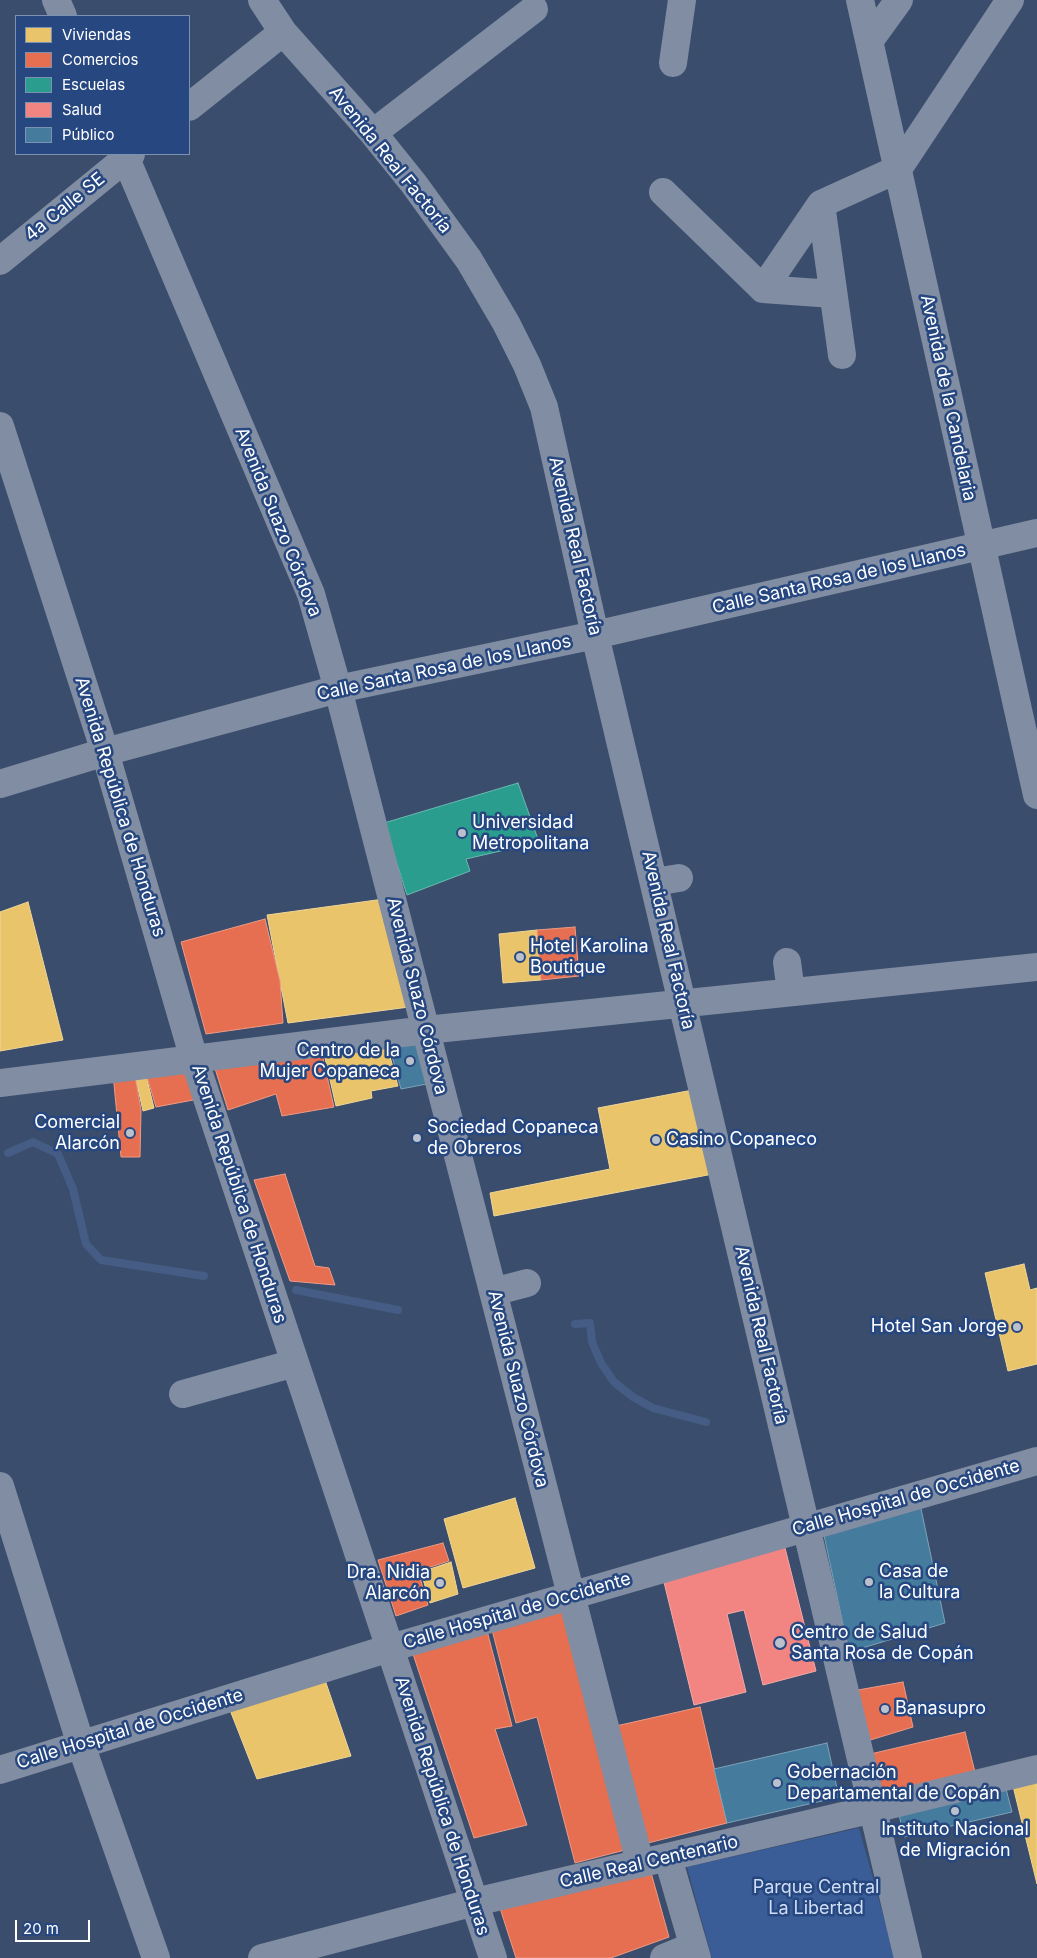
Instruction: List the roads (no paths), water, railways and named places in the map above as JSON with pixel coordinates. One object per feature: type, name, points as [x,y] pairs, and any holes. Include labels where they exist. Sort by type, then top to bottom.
[{"type":"street","points":[[56,0],[63,15]]},
{"type":"street","name":"Avenida Real Factoría","points":[[262,0],[282,32],[373,133],[414,184],[469,260],[506,323],[527,365],[544,407],[595,634],[666,880],[682,1003],[908,1958]]},
{"type":"street","points":[[673,62],[682,0]]},
{"type":"street","name":"Avenida de la Candelaria","points":[[860,0],[980,546],[1037,795]]},
{"type":"street","points":[[870,40],[899,0]]},
{"type":"street","points":[[763,289],[821,204],[898,169],[1010,0]]},
{"type":"street","points":[[373,133],[534,10]]},
{"type":"street","points":[[190,106],[282,32]]},
{"type":"street","name":"4a Calle SE","points":[[0,261],[127,155]]},
{"type":"street","name":"Avenida Suazo Córdova","points":[[127,155],[311,594],[338,690],[640,1863]]},
{"type":"street","points":[[663,192],[763,289],[834,294]]},
{"type":"street","points":[[821,204],[842,355]]},
{"type":"street","name":"Avenida República de Honduras","points":[[0,426],[105,752],[194,1059],[493,1958]]},
{"type":"street","name":"Calle Santa Rosa de los Llanos","points":[[0,784],[105,752],[338,690],[595,634],[1037,533]]},
{"type":"street","points":[[787,962],[791,992]]},
{"type":"street","points":[[0,1082],[426,1030],[1037,967]]},
{"type":"street","points":[[493,1292],[527,1283]]},
{"type":"street","points":[[183,1394],[295,1363]]},
{"type":"street","name":"Calle Hospital de Occidente","points":[[0,1770],[390,1648],[806,1526],[1037,1461]]},
{"type":"street","points":[[0,1486],[81,1745],[156,1958]]},
{"type":"street","name":"Calle Real Centenario","points":[[262,1958],[475,1902],[873,1810],[1037,1769]]},
{"type":"street","points":[[664,1958],[695,1952],[668,1858]]},
{"type":"waterway","points":[[8,1153],[33,1142],[58,1154],[73,1189],[86,1244],[101,1260],[204,1276]]},
{"type":"waterway","points":[[296,1290],[398,1310]]},
{"type":"waterway","points":[[575,1324],[590,1323],[592,1342],[601,1363],[614,1382],[633,1397],[653,1408],[706,1422]]},
{"type":"place","name":"Universidad Metropolitana","points":[[462,833]]},
{"type":"place","name":"Hotel Karolina Boutique","points":[[520,957]]},
{"type":"place","name":"Centro de la Mujer Copaneca","points":[[410,1061]]},
{"type":"place","name":"Comercial Alarcón","points":[[130,1133]]},
{"type":"place","name":"Sociedad Copaneca de Obreros","points":[[417,1138]]},
{"type":"place","name":"Casino Copaneco","points":[[656,1140]]},
{"type":"place","name":"Hotel San Jorge","points":[[1017,1327]]},
{"type":"place","name":"Casa de la Cultura","points":[[869,1582]]},
{"type":"place","name":"Dra. Nidia Alarcón","points":[[440,1583]]},
{"type":"place","name":"Centro de Salud Santa Rosa de Copán","points":[[780,1643]]},
{"type":"place","name":"Banasupro","points":[[885,1709]]},
{"type":"place","name":"Gobernación Departamental de Copán","points":[[777,1783]]},
{"type":"place","name":"Instituto Nacional de Migración","points":[[955,1811]]},
{"type":"park label","name":"Parque Central La Libertad","points":[[816,1898]]}]
